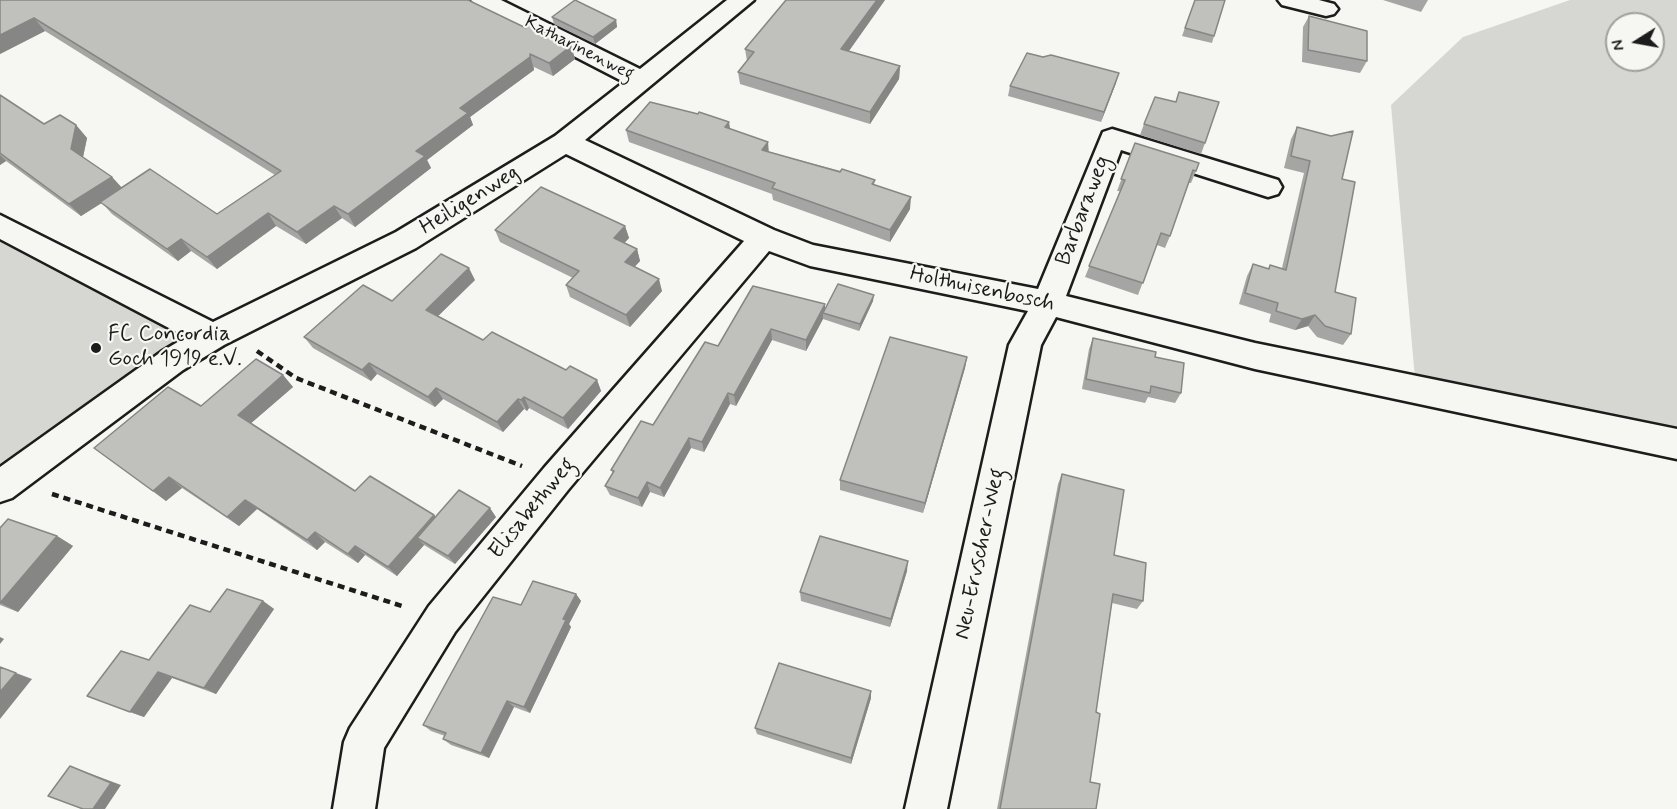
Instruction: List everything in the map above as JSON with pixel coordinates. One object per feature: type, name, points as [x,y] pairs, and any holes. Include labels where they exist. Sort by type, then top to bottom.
[{"type":"street","name":"Katharinenweg","points":[[483,0],[643,81]]},
{"type":"street","name":"Heiligenweg","points":[[3,483],[172,361],[220,333],[406,240],[565,142],[742,0]]},
{"type":"street","points":[[1290,0],[1326,9]]},
{"type":"street","name":"Barbaraweg","points":[[1048,303],[1112,138],[1268,187]]},
{"type":"street","name":"Holthuisenbosch","points":[[565,142],[764,238],[810,255],[1048,303],[1255,356],[1677,444]]},
{"type":"street","points":[[0,226],[220,333]]},
{"type":"street","name":"Elisabethweg","points":[[354,809],[364,742],[442,619],[556,479],[764,238]]},
{"type":"street","name":"Neu-Ervscher-Weg","points":[[927,809],[1026,345],[1048,303]]},
{"type":"path","points":[[220,333],[296,378],[556,479]]},
{"type":"path","points":[[3,483],[442,619]]},
{"type":"shaded area","points":[[1570,0],[1677,0],[1677,444],[1416,390],[1391,105],[1463,37]]},
{"type":"shaded area","name":"FC Concordia Goch 1919 e.V.","points":[[0,226],[213,336],[0,487]]},
{"type":"building","points":[[0,0],[468,0],[526,28],[530,25],[571,46],[549,63],[530,54],[530,57],[460,108],[468,113],[416,151],[425,156],[348,214],[334,206],[297,232],[268,213],[207,257],[181,239],[167,249],[100,202],[150,169],[217,214],[281,171],[34,18],[0,35]]},
{"type":"building","points":[[575,0],[616,20],[593,37],[552,17]]},
{"type":"building","points":[[786,0],[877,0],[841,49],[900,66],[870,112],[738,72],[754,52],[745,49]]},
{"type":"building","points":[[1195,0],[1225,0],[1214,36],[1185,28]]},
{"type":"building","points":[[1309,16],[1367,31],[1367,61],[1308,50]]},
{"type":"building","points":[[1027,53],[1043,57],[1051,55],[1119,73],[1104,112],[1010,86]]},
{"type":"building","points":[[1179,92],[1219,102],[1205,143],[1144,124],[1155,97],[1176,102]]},
{"type":"building","points":[[0,95],[44,124],[60,115],[76,125],[71,149],[112,177],[69,204],[0,153]]},
{"type":"building","points":[[650,102],[698,114],[699,112],[729,122],[725,127],[768,142],[762,150],[840,172],[842,169],[875,180],[872,184],[911,197],[890,230],[772,188],[775,183],[626,130]]},
{"type":"building","points":[[1297,127],[1331,136],[1353,131],[1342,179],[1355,182],[1335,292],[1356,298],[1351,334],[1325,326],[1315,315],[1302,319],[1276,311],[1278,303],[1245,293],[1253,264],[1269,269],[1270,265],[1286,270],[1310,161],[1291,156]]},
{"type":"building","points":[[1135,143],[1199,163],[1196,171],[1193,170],[1170,236],[1161,233],[1143,283],[1089,266],[1125,180],[1121,179]]},
{"type":"building","points":[[541,187],[625,226],[614,238],[637,249],[625,262],[659,279],[626,315],[566,285],[579,271],[495,230]]},
{"type":"building","points":[[441,254],[469,268],[426,310],[483,340],[492,332],[566,370],[570,366],[597,380],[563,418],[524,397],[521,400],[518,399],[497,422],[436,388],[428,397],[369,363],[362,370],[304,337],[363,285],[392,301]]},
{"type":"building","points":[[838,284],[874,295],[860,324],[823,313]]},
{"type":"building","points":[[753,286],[825,304],[806,340],[771,329],[734,395],[728,393],[702,442],[689,438],[660,488],[647,482],[638,498],[605,486],[614,471],[611,470],[641,421],[653,425],[705,342],[718,346]]},
{"type":"building","points":[[890,337],[967,357],[925,503],[840,480]]},
{"type":"building","points":[[1093,338],[1156,352],[1155,357],[1184,363],[1181,393],[1151,386],[1150,393],[1086,379]]},
{"type":"building","points":[[256,359],[283,375],[238,415],[355,491],[370,476],[434,515],[388,567],[355,546],[348,554],[315,532],[307,540],[245,500],[227,517],[169,477],[153,491],[94,448],[168,387],[201,406]]},
{"type":"building","points":[[1062,474],[1124,490],[1114,555],[1146,563],[1143,601],[1113,594],[1096,712],[1100,714],[1090,782],[1100,784],[1096,809],[1000,809]]},
{"type":"building","points":[[459,490],[490,508],[448,556],[417,538]]},
{"type":"building","points":[[8,519],[57,536],[0,603],[0,528]]},
{"type":"building","points":[[820,536],[908,561],[891,619],[800,592]]},
{"type":"building","points":[[533,581],[576,594],[524,707],[507,701],[481,753],[443,739],[446,733],[423,725],[493,597],[521,605]]},
{"type":"building","points":[[227,589],[263,601],[204,688],[158,672],[130,712],[87,696],[121,651],[149,660],[190,605],[210,612]]},
{"type":"building","points":[[779,663],[871,691],[851,758],[755,728]]},
{"type":"building","points":[[0,667],[16,673],[0,692]]},
{"type":"building","points":[[70,766],[111,783],[93,809],[83,809],[48,796]]},
{"type":"place","name":"FC Concordia Goch 1919 e.V.","points":[[96,348]]}]
